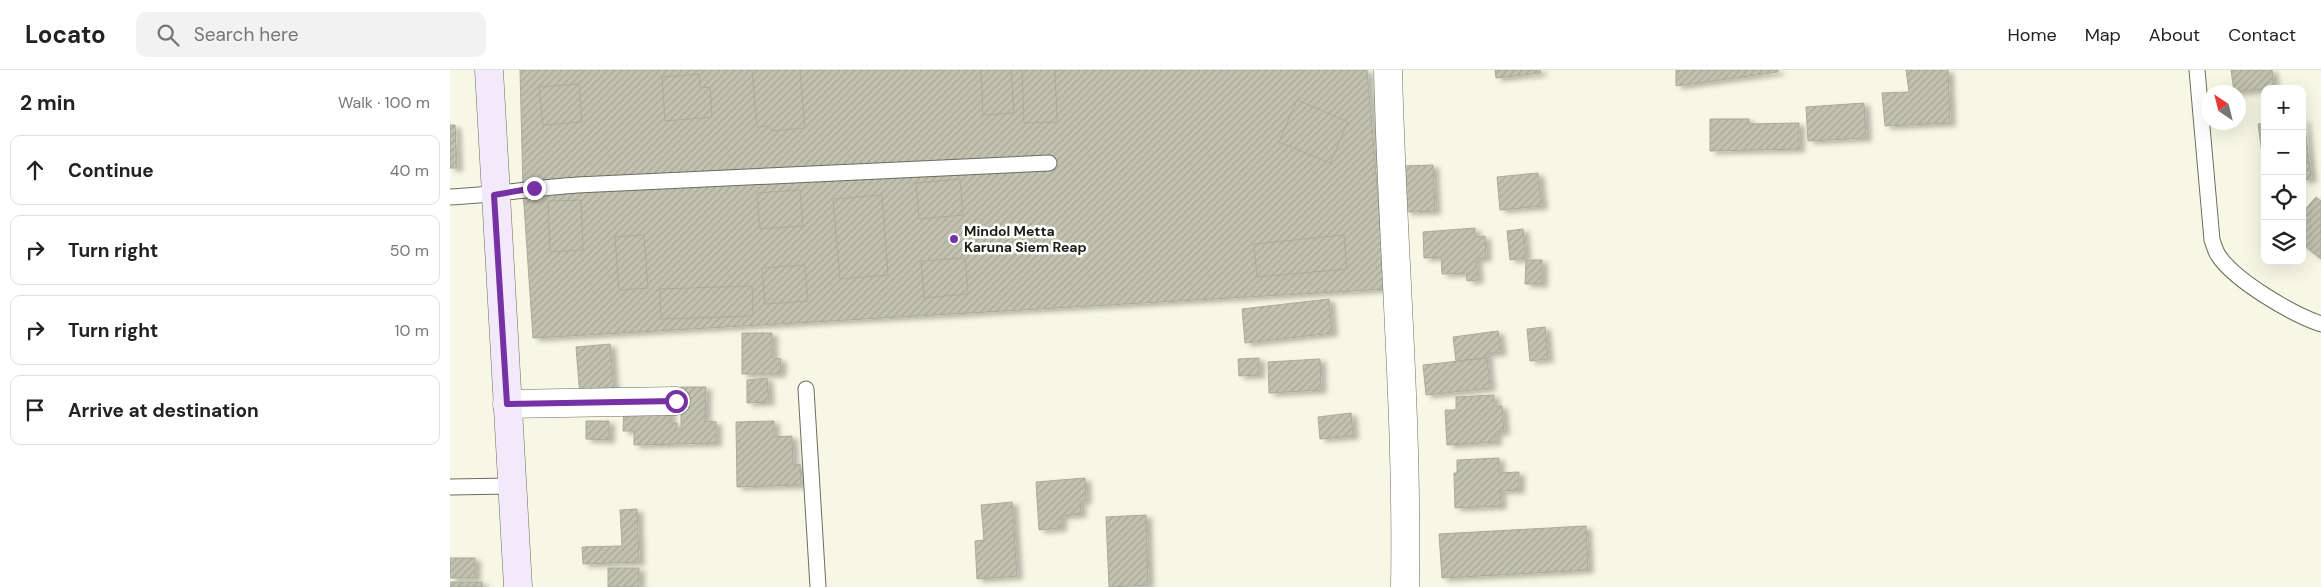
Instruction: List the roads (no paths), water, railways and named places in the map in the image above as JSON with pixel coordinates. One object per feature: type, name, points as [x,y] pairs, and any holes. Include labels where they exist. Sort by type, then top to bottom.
[{"type":"street","points":[[489,70],[494,195],[518,587]]},
{"type":"street","points":[[1388,70],[1390,162],[1406,487],[1405,587]]},
{"type":"street","points":[[507,404],[676,401]]},
{"type":"lane","points":[[2197,70],[2212,240],[2217,254],[2227,266],[2265,294],[2300,316],[2321,324]]},
{"type":"lane","points":[[450,197],[494,195],[534,188],[568,185],[1049,163]]},
{"type":"lane","points":[[806,389],[818,587]]},
{"type":"lane","points":[[450,487],[512,486]]},
{"type":"place","name":"Mindol Metta Karuna Siem Reap","points":[[954,239]]}]
